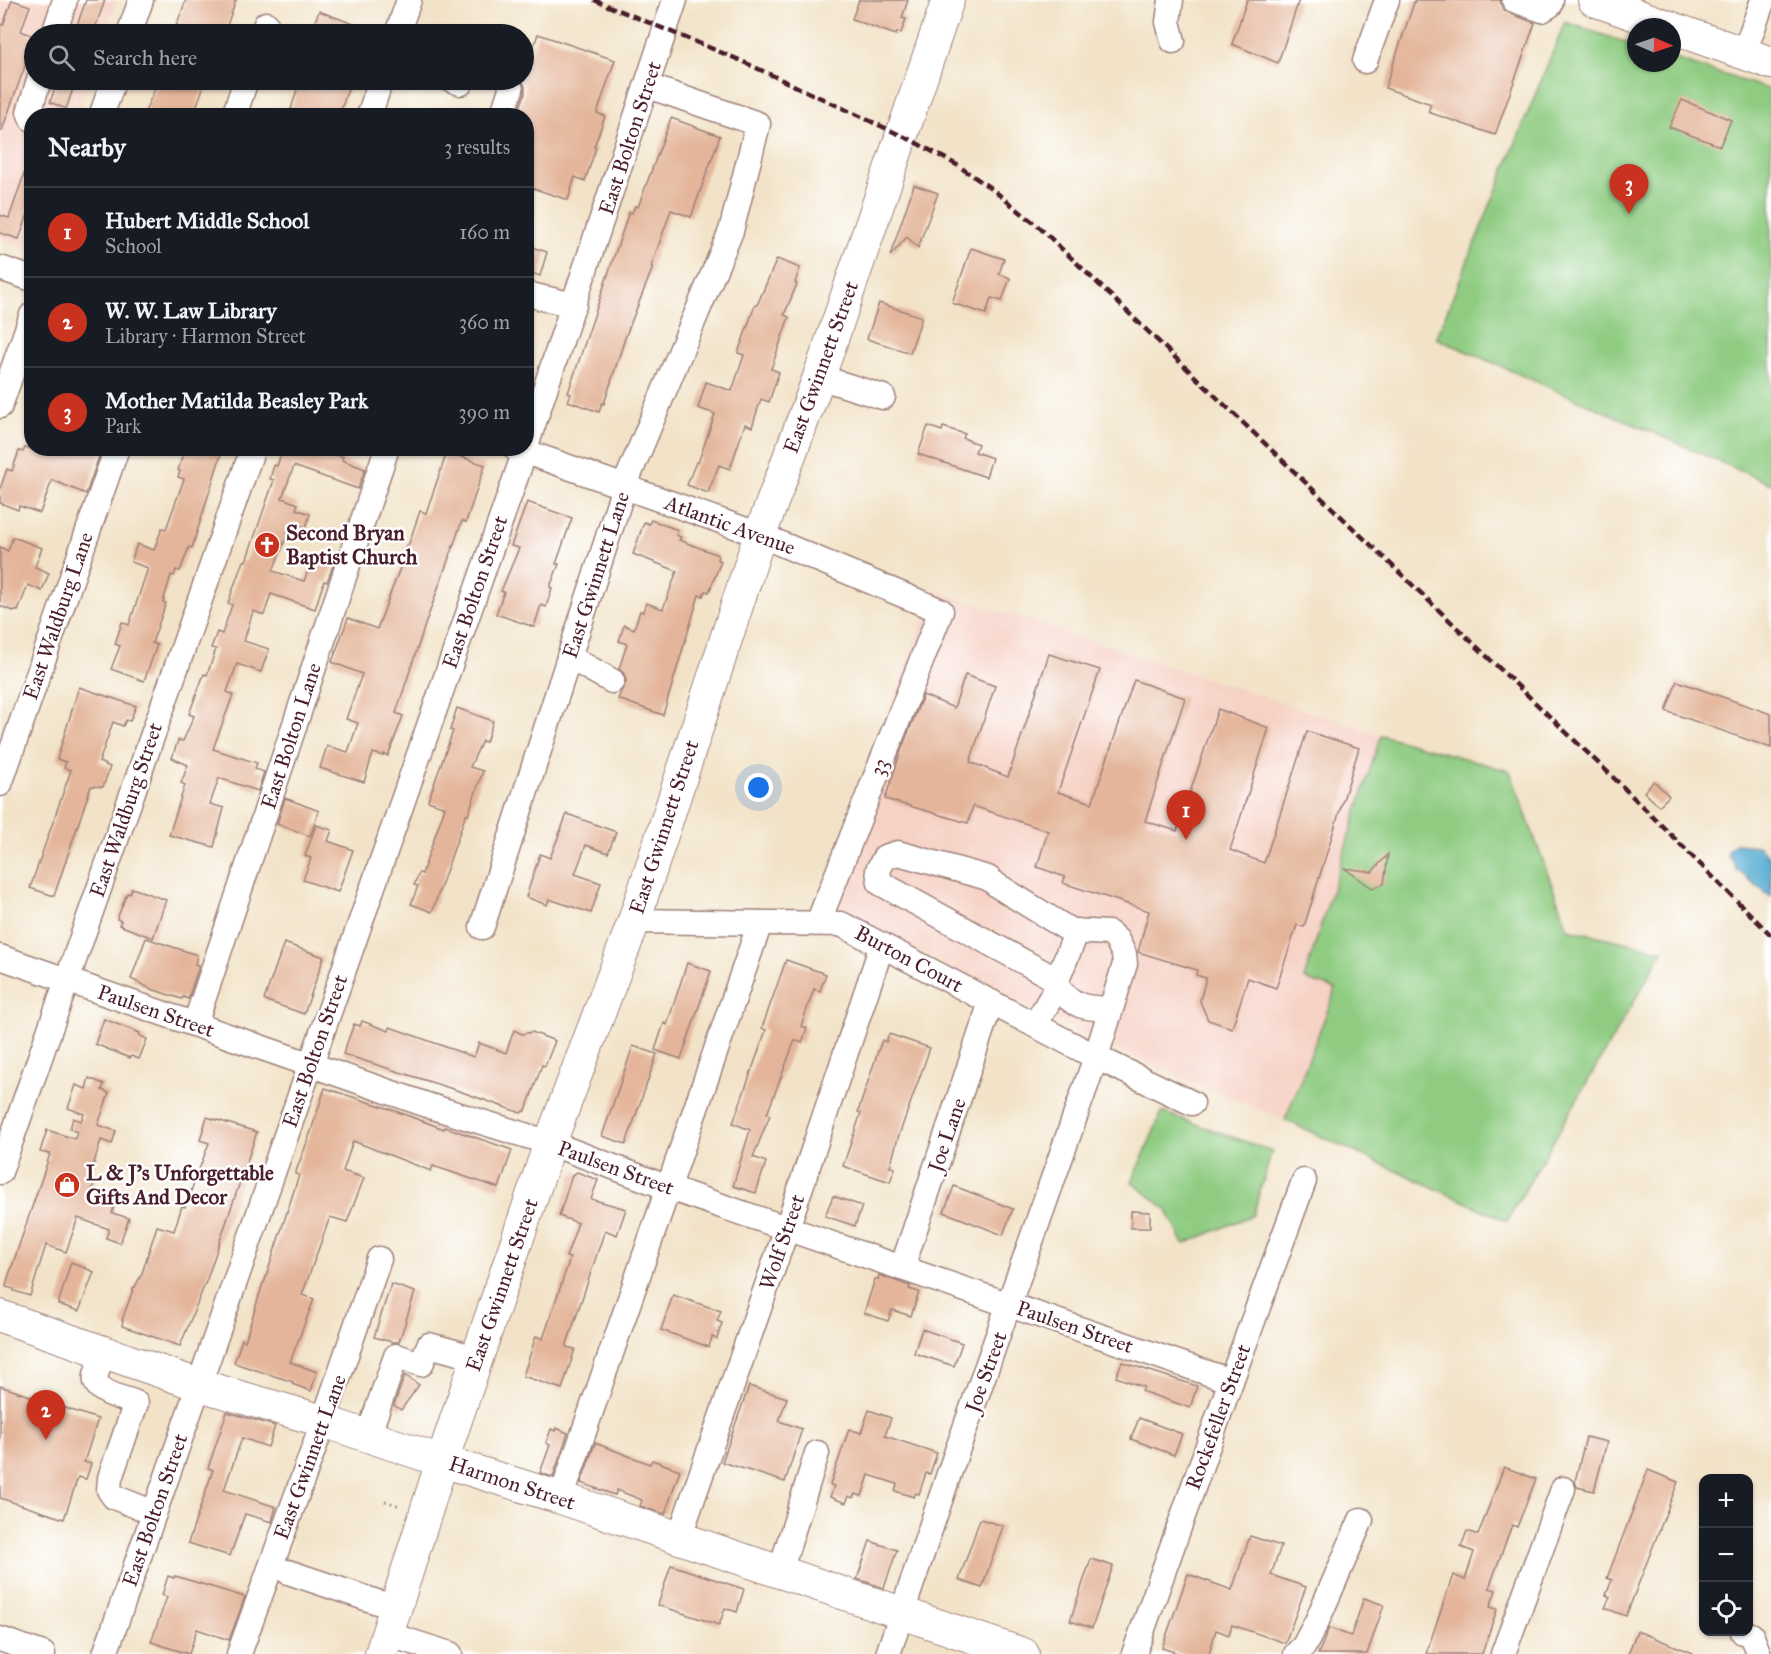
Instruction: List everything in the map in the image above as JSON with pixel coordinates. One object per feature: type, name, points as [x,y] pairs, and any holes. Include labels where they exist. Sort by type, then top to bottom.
[{"type":"main road","name":"East Gwinnett Street","points":[[388,1632],[442,1461],[550,1143],[634,921],[760,535],[819,377],[948,0]]},
{"type":"main road","points":[[1594,0],[1645,18]]},
{"type":"main road","points":[[1681,31],[1758,58]]},
{"type":"main road","name":"Harmon Street","points":[[0,1316],[199,1385],[323,1421],[561,1498],[1023,1654]]},
{"type":"street","points":[[57,24],[65,0]]},
{"type":"street","points":[[133,24],[141,0]]},
{"type":"street","points":[[401,24],[409,0]]},
{"type":"street","name":"East Bolton Street","points":[[534,418],[648,86],[675,0]]},
{"type":"street","points":[[1171,0],[1168,21],[1173,41]]},
{"type":"street","points":[[1365,61],[1387,0]]},
{"type":"street","points":[[1514,0],[1542,10],[1550,5],[1551,0]]},
{"type":"street","points":[[1758,58],[1763,0]]},
{"type":"street","name":"East Gwinnett Lane","points":[[482,927],[624,487],[731,231],[758,124],[648,86]]},
{"type":"street","points":[[29,108],[36,90]]},
{"type":"street","points":[[104,108],[110,90]]},
{"type":"street","points":[[237,108],[243,90]]},
{"type":"street","points":[[372,108],[378,90]]},
{"type":"street","points":[[505,108],[511,90]]},
{"type":"street","points":[[0,268],[24,276]]},
{"type":"street","points":[[534,296],[574,305]]},
{"type":"street","points":[[0,406],[24,338]]},
{"type":"street","points":[[819,377],[883,397]]},
{"type":"street","name":"Atlantic Avenue","points":[[534,453],[760,535],[941,610]]},
{"type":"street","name":"East Waldburg Lane","points":[[0,784],[114,456]]},
{"type":"street","name":"East Waldburg Street","points":[[0,1172],[250,456]]},
{"type":"street","name":"East Bolton Lane","points":[[195,1024],[384,456]]},
{"type":"street","name":"East Bolton Street","points":[[105,1654],[521,456]]},
{"type":"street","name":"33","points":[[818,923],[941,610]]},
{"type":"street","points":[[569,657],[612,681]]},
{"type":"street","points":[[898,854],[988,878],[1071,931],[1077,931],[1109,933],[1117,940],[1124,954],[1125,964],[1111,1008],[1085,1008],[1073,1004],[1057,984],[880,883],[878,870],[885,857],[898,854]]},
{"type":"street","name":"Burton Court","points":[[634,921],[841,924],[1096,1057],[1192,1103]]},
{"type":"street","points":[[561,1498],[760,923]]},
{"type":"street","points":[[1035,1024],[1057,984],[1077,931]]},
{"type":"street","name":"Wolf Street","points":[[679,1538],[882,945]]},
{"type":"street","name":"Paulsen Street","points":[[0,957],[430,1106],[550,1143],[669,1188],[1231,1381]]},
{"type":"street","name":"Joe Lane","points":[[902,1268],[991,1002]]},
{"type":"street","name":"Joe Street","points":[[888,1654],[1096,1057],[1111,1008]]},
{"type":"street","name":"Rockefeller Street","points":[[1134,1654],[1304,1181]]},
{"type":"street","name":"East Gwinnett Lane","points":[[239,1654],[379,1259]]},
{"type":"street","points":[[368,1436],[396,1356],[421,1364],[429,1345],[477,1358]]},
{"type":"street","points":[[105,1353],[95,1377],[96,1384],[103,1390],[136,1403],[110,1478],[109,1490],[114,1497],[154,1513]]},
{"type":"street","points":[[780,1572],[817,1453]]},
{"type":"street","points":[[1503,1654],[1563,1489]]},
{"type":"street","points":[[1296,1654],[1304,1646],[1317,1621],[1361,1520]]},
{"type":"street","points":[[288,1572],[388,1632],[450,1654]]},
{"type":"street","points":[[1751,1636],[1759,1654]]},
{"type":"street","points":[[0,1639],[44,1654]]},
{"type":"path","points":[[385,1501],[400,1506]]},
{"type":"shaded area","points":[[0,0],[117,0],[109,24],[24,24],[24,90],[87,90],[80,108],[24,108],[24,247],[0,238]]},
{"type":"shaded area","points":[[934,590],[1508,776],[1499,1211],[1113,1048],[817,904]]},
{"type":"green space","points":[[1565,22],[1627,43],[1627,72],[1681,72],[1681,61],[1771,90],[1771,484],[1436,338]]},
{"type":"green space","points":[[1381,735],[1510,771],[1568,929],[1663,951],[1507,1221],[1285,1120],[1336,989],[1304,979]]},
{"type":"green space","points":[[1162,1112],[1272,1151],[1253,1215],[1184,1244],[1166,1209],[1132,1182]]},
{"type":"water","points":[[1735,844],[1758,846],[1771,858],[1771,897],[1736,869],[1735,864],[1728,857],[1728,851]]},
{"type":"building","points":[[12,0],[30,6],[21,31],[24,32],[24,69],[2,130],[0,130],[0,24],[3,25]]},
{"type":"building","points":[[86,0],[105,0],[97,24],[78,24]]},
{"type":"building","points":[[186,0],[236,0],[228,24],[177,24]]},
{"type":"building","points":[[859,0],[908,0],[902,18],[906,19],[901,33],[897,32],[896,35],[852,19]]},
{"type":"building","points":[[1247,0],[1299,0],[1278,63],[1232,44]]},
{"type":"building","points":[[1415,0],[1500,0],[1503,9],[1509,13],[1535,23],[1495,135],[1428,112],[1431,104],[1385,88]]},
{"type":"building","points":[[319,11],[353,24],[314,24]]},
{"type":"building","points":[[538,34],[615,60],[597,113],[605,116],[585,181],[575,177],[568,200],[534,189],[534,108],[520,108],[525,90],[534,90],[534,46]]},
{"type":"building","points":[[54,90],[73,90],[66,108],[50,102]]},
{"type":"building","points":[[155,90],[202,90],[196,108],[147,108]]},
{"type":"building","points":[[297,90],[348,90],[342,108],[291,108]]},
{"type":"building","points":[[1682,100],[1731,120],[1720,146],[1669,127]]},
{"type":"building","points":[[671,118],[720,136],[691,217],[671,210],[651,267],[653,267],[625,338],[604,404],[602,403],[599,412],[568,401],[571,394],[568,393],[629,212],[632,213],[635,206],[638,207]]},
{"type":"building","points":[[24,174],[24,225],[19,239],[0,233],[0,215],[9,218]]},
{"type":"building","points":[[914,185],[938,193],[918,248],[907,237],[890,256]]},
{"type":"building","points":[[534,248],[547,252],[540,276],[534,274]]},
{"type":"building","points":[[971,248],[1004,259],[999,274],[1010,278],[1002,301],[991,298],[986,314],[952,303]]},
{"type":"building","points":[[777,259],[800,268],[795,283],[797,284],[784,315],[789,317],[771,369],[779,372],[769,402],[761,399],[752,427],[745,424],[730,469],[719,465],[708,493],[687,485],[696,462],[698,463],[715,414],[698,408],[706,382],[732,391],[744,355],[738,353],[755,305],[757,305]]},
{"type":"building","points":[[879,303],[922,317],[910,353],[867,339]]},
{"type":"building","points":[[928,426],[942,431],[943,427],[965,434],[963,438],[978,444],[975,452],[992,458],[986,477],[918,454]]},
{"type":"building","points":[[24,450],[24,456],[99,456],[86,494],[52,480],[40,513],[19,506],[18,510],[0,503],[0,489],[7,469],[12,471],[19,451]]},
{"type":"building","points":[[182,456],[221,456],[192,548],[189,547],[180,571],[176,570],[174,576],[171,575],[163,602],[166,603],[152,643],[157,645],[144,681],[111,669],[120,646],[115,644],[122,622],[129,625],[148,568],[131,562],[137,544],[154,550],[162,528],[166,529],[184,479],[178,477],[180,471],[178,470]]},
{"type":"building","points":[[280,456],[340,456],[343,457],[342,460],[365,469],[358,489],[294,466],[282,498],[298,504],[296,509],[310,514],[306,527],[292,522],[273,571],[304,581],[314,556],[334,563],[327,582],[324,581],[315,609],[271,594],[264,615],[253,611],[244,641],[269,649],[261,672],[237,664],[227,692],[233,695],[213,749],[257,763],[255,769],[264,772],[258,791],[219,778],[210,804],[224,808],[214,847],[169,835],[185,785],[181,783],[188,765],[172,758],[178,740],[183,741],[194,716],[189,714],[216,649],[211,648],[217,632],[222,634],[232,605],[228,603],[243,561],[246,561],[274,480],[270,479],[274,465],[277,466]]},
{"type":"building","points":[[446,456],[459,456],[485,465],[466,522],[462,521],[425,625],[396,713],[403,716],[388,756],[373,753],[364,782],[320,768],[327,746],[348,752],[358,723],[346,719],[362,674],[332,662],[348,618],[377,629],[420,511],[426,513]]},
{"type":"building","points":[[527,502],[572,518],[556,564],[559,564],[550,587],[552,588],[546,607],[541,605],[534,627],[496,614],[504,592],[501,591],[519,548],[511,546]]},
{"type":"building","points":[[651,520],[678,530],[676,535],[681,537],[679,540],[718,555],[717,559],[721,561],[709,592],[705,591],[703,596],[699,595],[663,715],[618,699],[626,681],[619,669],[627,644],[619,641],[624,625],[634,629],[640,611],[643,612],[646,603],[663,609],[677,571],[633,554],[644,522],[649,524]]},
{"type":"building","points":[[13,537],[42,548],[35,567],[49,573],[42,591],[28,585],[18,611],[0,606],[0,547],[8,551]]},
{"type":"building","points":[[1049,654],[1100,670],[1058,792],[1092,803],[1134,680],[1185,698],[1145,821],[1177,831],[1218,709],[1269,728],[1230,850],[1264,863],[1307,731],[1359,748],[1304,927],[1297,925],[1276,988],[1248,978],[1232,1028],[1208,1020],[1200,1001],[1206,978],[1196,975],[1197,970],[1138,952],[1149,911],[1063,883],[1065,877],[1037,867],[1048,831],[973,806],[968,823],[885,799],[923,695],[954,708],[965,675],[995,686],[970,762],[1008,777]]},
{"type":"building","points":[[1677,681],[1771,714],[1771,748],[1666,711]]},
{"type":"building","points":[[79,687],[136,706],[130,721],[126,720],[123,726],[113,722],[99,762],[110,767],[103,787],[91,786],[54,896],[30,888],[71,770],[64,768],[66,762],[57,759]]},
{"type":"building","points":[[457,708],[493,721],[486,742],[482,741],[470,767],[483,771],[432,912],[411,904],[418,886],[414,885],[419,873],[422,874],[445,807],[428,801],[453,731],[450,730]]},
{"type":"building","points":[[1654,781],[1669,796],[1659,806],[1644,792]]},
{"type":"building","points":[[285,798],[319,811],[310,836],[277,824]]},
{"type":"building","points":[[567,814],[616,832],[608,853],[586,845],[575,874],[601,883],[591,913],[549,899],[547,905],[526,897],[540,854],[550,858]]},
{"type":"building","points":[[316,825],[332,830],[328,841],[353,850],[338,892],[303,880],[311,858],[305,856]]},
{"type":"building","points":[[1388,854],[1384,884],[1372,888],[1344,868],[1372,872]]},
{"type":"building","points":[[132,888],[166,900],[153,938],[119,925],[121,921],[117,919],[127,893],[130,894]]},
{"type":"building","points":[[146,938],[197,955],[195,964],[199,966],[188,999],[151,989],[131,979]]},
{"type":"building","points":[[284,943],[324,957],[304,1014],[264,1000]]},
{"type":"building","points":[[786,960],[826,974],[820,991],[814,989],[801,1026],[807,1028],[802,1043],[795,1040],[767,1114],[770,1115],[753,1157],[766,1162],[756,1193],[733,1186],[750,1130],[733,1123],[766,1030],[762,1028]]},
{"type":"building","points":[[687,963],[711,971],[681,1059],[655,1050],[664,1023],[667,1025]]},
{"type":"building","points":[[104,1019],[140,1033],[139,1035],[147,1039],[139,1059],[131,1056],[130,1058],[95,1044]]},
{"type":"building","points":[[362,1021],[389,1031],[390,1027],[474,1057],[479,1043],[506,1053],[514,1030],[522,1034],[532,1032],[555,1041],[545,1066],[542,1065],[526,1110],[521,1113],[343,1054],[354,1024],[360,1026]]},
{"type":"building","points":[[889,1034],[930,1048],[898,1138],[890,1167],[895,1168],[890,1182],[843,1166],[861,1113],[858,1112],[877,1054],[882,1040],[886,1042]]},
{"type":"building","points":[[633,1046],[657,1054],[626,1144],[602,1136]]},
{"type":"building","points":[[89,1078],[104,1084],[102,1090],[109,1093],[98,1125],[116,1131],[112,1144],[101,1140],[89,1179],[95,1181],[90,1194],[115,1203],[112,1213],[129,1218],[120,1243],[106,1238],[109,1229],[78,1218],[66,1252],[46,1245],[30,1296],[6,1287],[50,1154],[40,1152],[47,1130],[75,1139],[77,1132],[70,1129],[73,1118],[81,1121],[84,1114],[68,1108],[76,1085],[86,1089]]},
{"type":"building","points":[[325,1088],[512,1150],[499,1188],[433,1166],[431,1171],[353,1141],[343,1171],[364,1178],[347,1222],[330,1217],[302,1295],[314,1299],[290,1362],[317,1372],[311,1391],[292,1384],[293,1382],[234,1363],[242,1339],[245,1341],[299,1175],[295,1174]]},
{"type":"building","points":[[207,1117],[257,1132],[207,1279],[180,1346],[122,1326],[122,1320],[134,1287],[142,1273],[157,1226],[174,1231],[182,1206],[185,1207],[209,1143],[200,1140]]},
{"type":"building","points":[[577,1172],[598,1180],[591,1199],[626,1209],[617,1235],[605,1230],[566,1347],[575,1349],[562,1389],[523,1376],[536,1336],[543,1339],[570,1258],[566,1257],[578,1223],[559,1216],[572,1175]]},
{"type":"building","points":[[954,1186],[1013,1209],[1003,1235],[944,1212]]},
{"type":"building","points":[[833,1196],[862,1206],[855,1226],[825,1216]]},
{"type":"building","points":[[1131,1211],[1150,1212],[1150,1228],[1131,1228]]},
{"type":"building","points":[[71,1262],[94,1272],[79,1311],[58,1304]]},
{"type":"building","points":[[879,1275],[910,1286],[909,1289],[919,1292],[911,1316],[892,1310],[888,1321],[864,1313],[875,1279],[878,1280]]},
{"type":"building","points":[[391,1284],[415,1292],[399,1342],[374,1337]]},
{"type":"building","points":[[673,1295],[721,1311],[717,1321],[722,1323],[717,1339],[712,1337],[709,1347],[661,1330]]},
{"type":"building","points":[[922,1329],[962,1343],[954,1366],[914,1353]]},
{"type":"building","points":[[1122,1362],[1197,1386],[1190,1408],[1142,1391],[1144,1387],[1116,1377]]},
{"type":"building","points":[[405,1375],[419,1385],[401,1410],[394,1405]]},
{"type":"building","points":[[0,1386],[98,1419],[84,1462],[91,1464],[86,1479],[78,1477],[64,1519],[0,1498]]},
{"type":"building","points":[[749,1386],[787,1398],[779,1421],[802,1429],[785,1482],[722,1462]]},
{"type":"building","points":[[869,1410],[891,1418],[885,1436],[937,1453],[930,1474],[926,1473],[919,1494],[916,1493],[914,1497],[895,1491],[897,1484],[869,1475],[862,1496],[855,1494],[853,1498],[849,1496],[846,1503],[830,1497],[834,1486],[830,1485],[849,1429],[861,1433]]},
{"type":"building","points":[[227,1412],[275,1426],[268,1447],[242,1438],[224,1490],[276,1507],[272,1522],[245,1514],[230,1556],[188,1543],[213,1470],[208,1468]]},
{"type":"building","points":[[1139,1418],[1182,1434],[1174,1455],[1131,1439]]},
{"type":"building","points":[[556,1428],[568,1433],[553,1477],[540,1473],[550,1445],[546,1443],[551,1429],[555,1431]]},
{"type":"building","points":[[1586,1437],[1607,1442],[1594,1491],[1577,1487],[1575,1481]]},
{"type":"building","points":[[595,1443],[650,1464],[652,1460],[680,1470],[665,1514],[640,1506],[642,1500],[617,1490],[615,1495],[581,1483]]},
{"type":"building","points":[[1504,1467],[1536,1479],[1517,1527],[1512,1525],[1489,1588],[1496,1590],[1490,1607],[1497,1609],[1482,1654],[1426,1654],[1453,1575],[1465,1580],[1474,1552],[1461,1547],[1467,1531],[1478,1535]]},
{"type":"building","points":[[1648,1470],[1678,1482],[1626,1616],[1605,1608],[1610,1597],[1606,1595],[1612,1580],[1607,1578]]},
{"type":"building","points":[[980,1519],[1003,1526],[982,1588],[959,1580]]},
{"type":"building","points":[[1250,1536],[1281,1546],[1271,1575],[1306,1587],[1285,1643],[1232,1625],[1229,1635],[1216,1630],[1209,1654],[1180,1654],[1162,1648],[1188,1574],[1232,1590]]},
{"type":"building","points":[[870,1541],[897,1550],[884,1588],[857,1579]]},
{"type":"building","points":[[1091,1559],[1113,1566],[1092,1628],[1070,1621]]},
{"type":"building","points":[[671,1565],[744,1589],[737,1612],[725,1608],[719,1625],[658,1605]]},
{"type":"building","points":[[168,1576],[174,1578],[175,1576],[245,1597],[229,1640],[197,1629],[189,1654],[151,1642],[167,1597],[162,1595]]},
{"type":"building","points":[[1364,1598],[1384,1605],[1367,1654],[1318,1654],[1329,1628],[1351,1636]]},
{"type":"building","points":[[1637,1631],[1693,1653],[1628,1654]]},
{"type":"railway","points":[[594,0],[737,59],[911,140],[957,165],[992,189],[1039,227],[1618,782],[1771,935]]},
{"type":"place","name":"Mother Matilda Beasley Park","points":[[1629,214]]},
{"type":"place","name":"Second Bryan Baptist Church","points":[[267,545]]},
{"type":"place","name":"Hubert Middle School","points":[[1186,840]]},
{"type":"place","name":"L & J's Unforgettable Gifts And Decor","points":[[67,1185]]},
{"type":"place","name":"W. W. Law Library","points":[[46,1440]]}]
